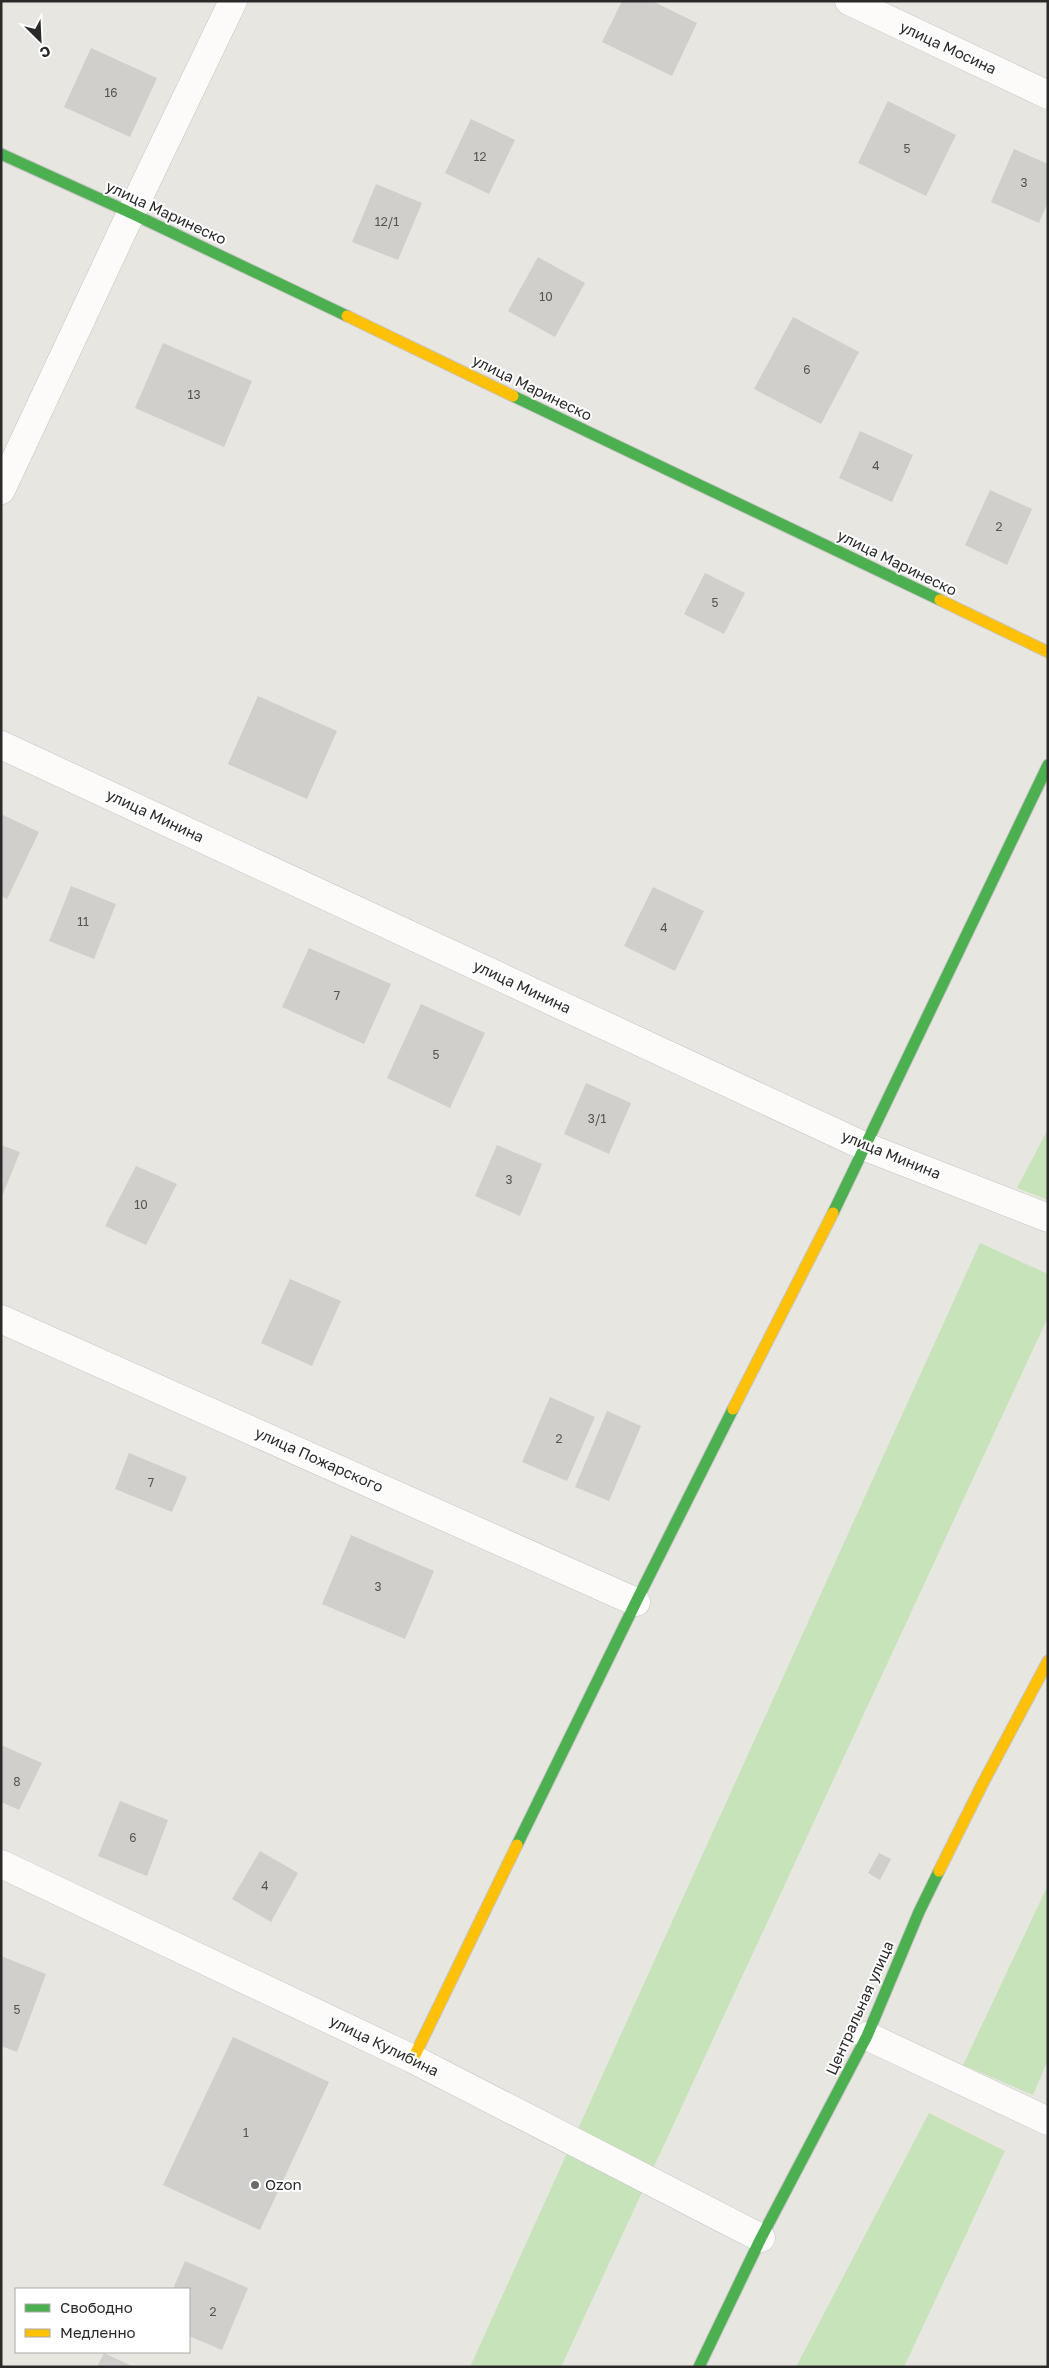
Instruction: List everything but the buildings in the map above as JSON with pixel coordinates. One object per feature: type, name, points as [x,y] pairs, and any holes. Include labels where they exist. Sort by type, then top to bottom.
[{"type":"street","points":[[1,490],[131,213],[234,1]]},
{"type":"street","name":"улица Мосина","points":[[849,1],[1048,95]]},
{"type":"street","name":"улица Маринеско","points":[[1,154],[131,213],[1048,652]]},
{"type":"street","name":"улица Минина","points":[[1,745],[866,1147],[1048,1218]]},
{"type":"street","points":[[413,2059],[636,1602],[866,1147],[1048,765]]},
{"type":"street","name":"улица Пожарского","points":[[1,1319],[636,1602]]},
{"type":"street","name":"Центральная улица","points":[[698,2367],[762,2238],[867,2036],[918,1912],[984,1781],[1048,1661]]},
{"type":"street","name":"улица Кулибина","points":[[1,1864],[413,2059],[762,2238]]},
{"type":"street","points":[[867,2036],[1048,2121]]},
{"type":"green space","points":[[1048,1129],[1048,1200],[1017,1188]]},
{"type":"green space","points":[[980,1243],[1048,1274],[1048,1317],[561,2367],[470,2367]]},
{"type":"green space","points":[[1048,1885],[1048,2060],[1033,2095],[963,2065]]},
{"type":"green space","points":[[929,2113],[1005,2151],[904,2367],[796,2367]]},
{"type":"traffic: fast","points":[[1,154],[131,213],[347,316]]},
{"type":"traffic: fast","points":[[513,396],[940,600]]},
{"type":"traffic: fast","points":[[833,1213],[1048,765]]},
{"type":"traffic: fast","points":[[517,1845],[733,1409]]},
{"type":"traffic: fast","points":[[699,2367],[761,2238],[867,2036],[919,1912],[939,1871]]},
{"type":"traffic: slow","points":[[347,316],[513,396]]},
{"type":"traffic: slow","points":[[940,600],[1048,652]]},
{"type":"traffic: slow","points":[[733,1409],[833,1213]]},
{"type":"traffic: slow","points":[[939,1871],[984,1781],[1048,1661]]},
{"type":"traffic: slow","points":[[413,2059],[517,1845]]},
{"type":"place","name":"Ozon","points":[[255,2185]]}]
